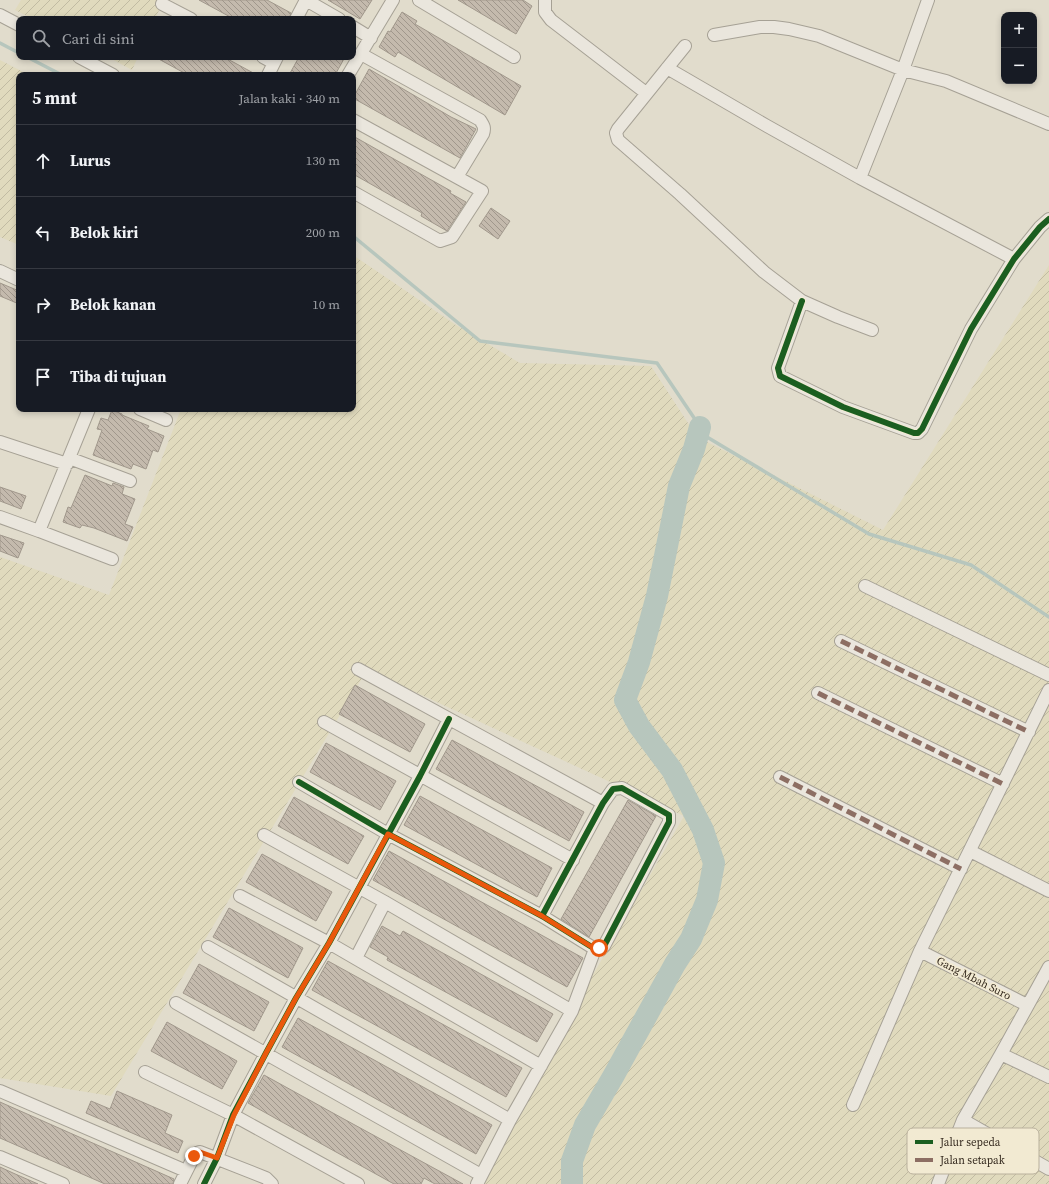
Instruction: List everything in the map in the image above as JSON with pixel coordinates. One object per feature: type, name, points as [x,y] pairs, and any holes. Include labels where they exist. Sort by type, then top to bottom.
[{"type":"street","points":[[298,16],[306,0],[334,16]]},
{"type":"street","points":[[350,72],[393,0]]},
{"type":"street","points":[[419,0],[514,57]]},
{"type":"street","points":[[545,0],[545,12],[551,20],[646,93]]},
{"type":"street","points":[[860,178],[903,70],[928,0]]},
{"type":"street","points":[[162,4],[185,16]]},
{"type":"street","points":[[0,6],[16,19]]},
{"type":"street","points":[[0,15],[16,20]]},
{"type":"street","points":[[714,35],[760,27],[774,27],[819,36],[903,70],[946,81],[1049,124]]},
{"type":"street","points":[[356,29],[371,38]]},
{"type":"street","points":[[685,46],[618,130],[616,133],[618,140],[680,194],[764,272],[802,301],[872,330]]},
{"type":"street","points":[[361,54],[480,120],[484,127],[482,134],[457,177]]},
{"type":"street","points":[[85,60],[107,72]]},
{"type":"street","points":[[270,72],[276,60]]},
{"type":"street","points":[[667,68],[860,178],[1014,259]]},
{"type":"street","points":[[356,122],[482,192],[452,237],[440,241],[356,194]]},
{"type":"street","points":[[802,301],[778,368],[780,376],[843,407],[914,433],[918,432],[922,429],[971,329],[1014,259],[1040,227],[1049,219]]},
{"type":"street","points":[[0,271],[16,279]]},
{"type":"street","points":[[39,531],[88,412]]},
{"type":"street","points":[[147,412],[166,420]]},
{"type":"street","points":[[0,442],[68,461],[130,481]]},
{"type":"street","points":[[0,517],[112,559]]},
{"type":"street","points":[[865,586],[1049,675]]},
{"type":"street","points":[[841,641],[1029,732]]},
{"type":"street","points":[[358,669],[603,804]]},
{"type":"street","points":[[853,1105],[920,951],[1049,690]]},
{"type":"street","points":[[818,693],[1003,784]]},
{"type":"street","points":[[204,1184],[217,1158],[234,1115],[266,1053],[296,998],[329,943],[450,719]]},
{"type":"street","points":[[324,722],[573,860]]},
{"type":"street","points":[[780,777],[961,869]]},
{"type":"street","points":[[299,782],[388,834],[542,916],[595,949]]},
{"type":"street","points":[[542,916],[603,804],[613,789],[622,788],[666,813],[670,818],[604,946],[595,949]]},
{"type":"street","points":[[264,835],[385,902],[572,1011]]},
{"type":"street","points":[[970,851],[1049,891]]},
{"type":"street","points":[[240,896],[356,958],[541,1066]]},
{"type":"street","points":[[356,958],[385,902]]},
{"type":"street","points":[[208,947],[510,1120]]},
{"type":"street","points":[[176,1003],[266,1053],[479,1180],[510,1120],[572,1011],[595,949]]},
{"type":"street","name":"Gang Mbah Suro","points":[[920,951],[1028,1005]]},
{"type":"street","points":[[960,1128],[1049,967]]},
{"type":"street","points":[[1002,1054],[1049,1077]]},
{"type":"street","points":[[145,1072],[234,1115],[358,1184]]},
{"type":"street","points":[[0,1090],[186,1171]]},
{"type":"street","points":[[963,1120],[977,1128]]},
{"type":"street","points":[[180,1184],[197,1153],[200,1152],[266,1178],[272,1184]]},
{"type":"street","points":[[0,1157],[63,1184]]},
{"type":"street","points":[[1039,1163],[1049,1169]]},
{"type":"street","points":[[938,1184],[942,1174]]},
{"type":"shaded area","points":[[21,0],[164,0],[156,16],[27,16],[15,10]]},
{"type":"shaded area","points":[[0,60],[23,72],[16,72],[16,244],[0,237]]},
{"type":"shaded area","points":[[114,60],[137,60],[132,70]]},
{"type":"shaded area","points":[[356,257],[456,325],[520,363],[651,366],[697,437],[883,530],[1049,265],[1049,1184],[473,1184],[684,816],[367,670],[111,1096],[0,1078],[0,557],[109,595],[180,412],[356,412]]},
{"type":"building","points":[[199,0],[267,0],[291,13],[290,16],[228,16]]},
{"type":"building","points":[[328,0],[372,0],[360,19]]},
{"type":"building","points":[[458,0],[523,0],[532,6],[516,34]]},
{"type":"building","points":[[402,12],[417,21],[415,24],[521,86],[505,115],[398,52],[395,57],[379,47],[388,31],[390,32]]},
{"type":"building","points":[[160,60],[230,60],[252,72],[182,72]]},
{"type":"building","points":[[297,60],[343,60],[337,72],[291,72]]},
{"type":"building","points":[[369,69],[451,117],[476,129],[460,158],[356,100],[356,93]]},
{"type":"building","points":[[356,138],[451,191],[450,193],[466,202],[447,231],[421,216],[422,213],[356,176]]},
{"type":"building","points":[[491,208],[510,221],[498,239],[479,226]]},
{"type":"building","points":[[0,283],[16,290],[16,303],[0,296]]},
{"type":"building","points":[[111,412],[117,412],[149,426],[147,429],[164,436],[158,452],[153,450],[146,469],[133,464],[131,469],[93,455],[102,430],[97,429],[101,418],[108,420]]},
{"type":"building","points":[[85,475],[112,486],[113,483],[124,487],[122,494],[135,499],[125,524],[133,527],[127,541],[94,528],[82,525],[80,528],[63,522],[68,507],[71,508]]},
{"type":"building","points":[[0,487],[26,496],[21,509],[0,501]]},
{"type":"building","points":[[0,535],[24,543],[18,558],[0,551]]},
{"type":"building","points":[[355,685],[425,724],[410,752],[339,714]]},
{"type":"building","points":[[452,740],[584,812],[569,841],[436,769]]},
{"type":"building","points":[[326,743],[396,781],[380,810],[310,772]]},
{"type":"building","points":[[420,796],[552,868],[537,897],[404,825]]},
{"type":"building","points":[[294,797],[364,836],[348,864],[278,826]]},
{"type":"building","points":[[628,800],[656,816],[589,937],[561,919]]},
{"type":"building","points":[[389,851],[583,958],[567,987],[373,880]]},
{"type":"building","points":[[262,854],[332,892],[316,921],[246,882]]},
{"type":"building","points":[[229,908],[303,948],[288,978],[213,937]]},
{"type":"building","points":[[382,926],[400,936],[403,931],[553,1014],[537,1042],[387,960],[388,957],[370,947]]},
{"type":"building","points":[[328,961],[522,1068],[506,1097],[312,990]]},
{"type":"building","points":[[199,964],[269,1002],[254,1031],[183,993]]},
{"type":"building","points":[[298,1018],[492,1125],[476,1154],[282,1047]]},
{"type":"building","points":[[167,1022],[237,1061],[222,1089],[151,1051]]},
{"type":"building","points":[[264,1075],[463,1184],[435,1184],[424,1178],[421,1184],[394,1184],[248,1103]]},
{"type":"building","points":[[117,1091],[172,1115],[165,1133],[183,1141],[178,1153],[86,1113],[91,1101],[110,1109]]},
{"type":"building","points":[[0,1102],[174,1179],[173,1184],[105,1184],[0,1138]]},
{"type":"building","points":[[0,1167],[13,1173],[38,1184],[0,1184]]},
{"type":"waterway","points":[[0,43],[16,51]]},
{"type":"waterway","points":[[33,60],[56,72]]},
{"type":"waterway","points":[[356,238],[480,341],[657,363],[707,437],[869,534],[971,565],[1049,617]]},
{"type":"waterway","points":[[572,1184],[572,1161],[585,1125],[675,964],[691,939],[707,900],[714,863],[703,830],[672,770],[639,726],[625,700],[639,662],[657,596],[679,486],[694,449],[700,427]]},
{"type":"marked path","points":[[841,641],[1029,732]]},
{"type":"marked path","points":[[818,693],[1003,784]]},
{"type":"marked path","points":[[780,777],[961,869]]},
{"type":"cycle path","points":[[802,301],[778,368],[780,376],[843,407],[914,433],[918,433],[922,429],[971,329],[1014,259],[1040,227],[1049,219]]},
{"type":"cycle path","points":[[204,1184],[217,1158],[233,1115],[296,998],[329,943],[420,776],[449,719]]},
{"type":"cycle path","points":[[299,782],[388,834],[542,916],[595,949],[604,946],[669,822],[669,815],[622,788],[613,789],[603,803],[542,916]]},
{"type":"route","points":[[194,1156],[200,1152],[217,1158],[234,1115],[266,1053],[296,998],[329,943],[388,834],[542,916],[595,949],[599,948]]}]
